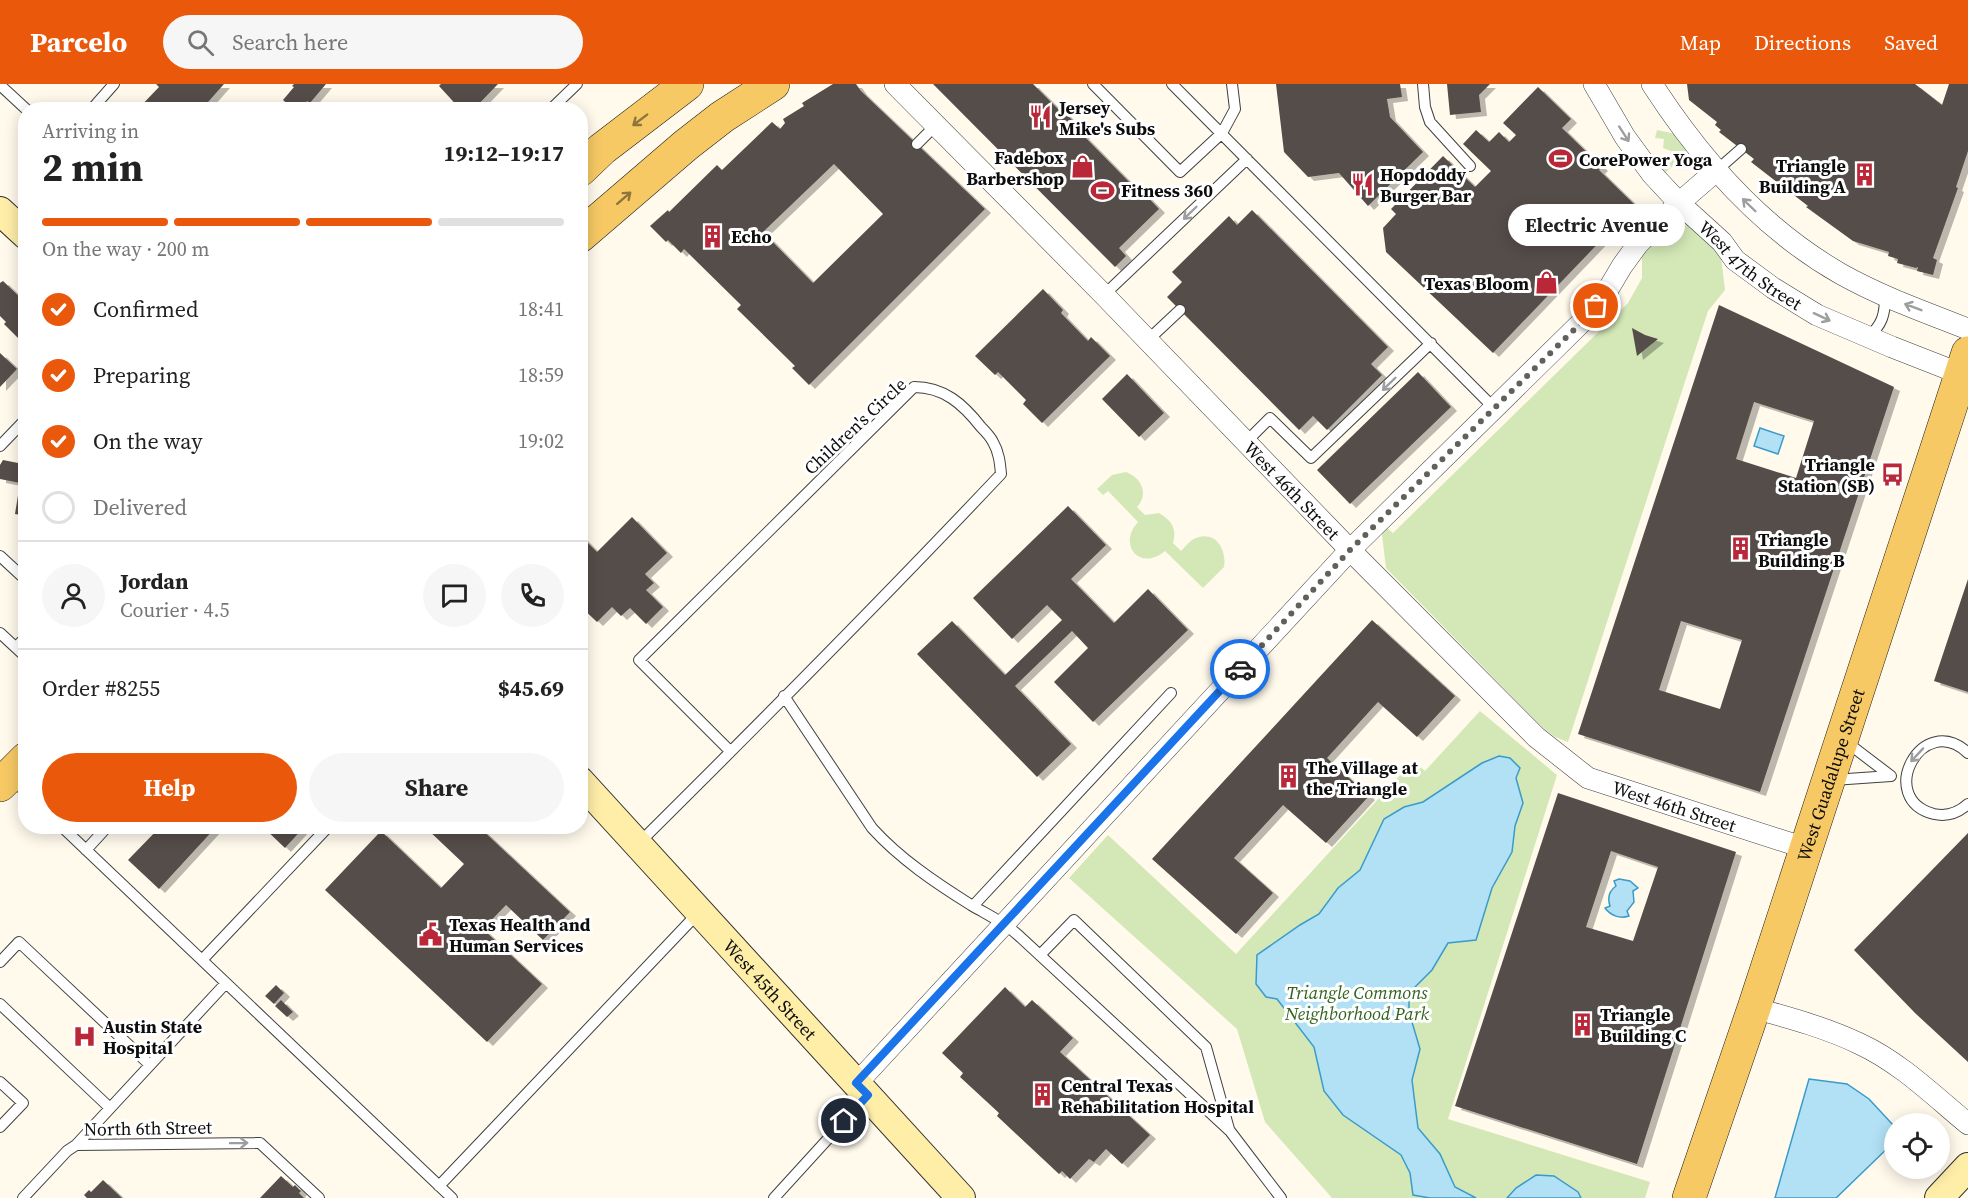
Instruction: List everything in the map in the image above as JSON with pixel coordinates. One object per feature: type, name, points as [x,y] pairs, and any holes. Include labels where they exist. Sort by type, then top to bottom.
[{"type":"main road","points":[[588,162],[687,84]]},
{"type":"main road","points":[[722,117],[737,84]]},
{"type":"main road","points":[[588,229],[722,117],[773,84]]},
{"type":"main road","points":[[0,212],[18,228]]},
{"type":"main road","name":"West Guadalupe Street","points":[[1689,1198],[1755,1008],[1827,780],[1965,363]]},
{"type":"main road","name":"West 45th Street","points":[[588,789],[961,1198]]},
{"type":"main road","points":[[1939,1198],[1968,1167]]},
{"type":"street","name":"West 46th Street","points":[[895,84],[1536,737],[1588,778],[1805,848]]},
{"type":"street","name":"West 47th Street","points":[[1594,84],[1625,137],[1652,174],[1679,203],[1722,242],[1735,260],[1773,288],[1817,315],[1868,338],[1965,363]]},
{"type":"street","points":[[1652,84],[1678,124],[1716,171],[1752,208],[1794,243],[1840,274],[1885,297],[1968,328]]},
{"type":"street","points":[[862,1089],[1004,923],[1350,550],[1586,318],[1606,293],[1638,244],[1679,203],[1716,171]]},
{"type":"street","points":[[1755,1008],[1833,1032],[1861,1044],[1910,1075],[1968,1124]]},
{"type":"lane","points":[[98,102],[114,84]]},
{"type":"lane","points":[[558,102],[577,84]]},
{"type":"lane","points":[[1093,84],[1180,172],[1221,133],[1235,109],[1232,84]]},
{"type":"lane","points":[[1172,84],[1494,408]]},
{"type":"lane","points":[[1423,84],[1425,107],[1430,122],[1470,166]]},
{"type":"lane","points":[[0,85],[18,102]]},
{"type":"lane","points":[[917,144],[936,125]]},
{"type":"lane","points":[[1716,171],[1741,149]]},
{"type":"lane","points":[[1104,295],[1247,159]]},
{"type":"lane","points":[[1868,338],[1878,328],[1885,315],[1885,297]]},
{"type":"lane","points":[[1148,340],[1180,310]]},
{"type":"lane","points":[[1247,441],[1270,418],[1311,458],[1431,343]]},
{"type":"lane","name":"Children's Circle","points":[[639,843],[927,552],[1001,474],[999,458],[993,441],[971,413],[949,395],[928,387],[914,387],[639,660],[730,751]]},
{"type":"lane","points":[[0,446],[18,427]]},
{"type":"lane","points":[[0,556],[18,573]]},
{"type":"lane","points":[[0,633],[16,647]]},
{"type":"lane","points":[[973,906],[1171,693]]},
{"type":"lane","points":[[784,696],[872,828],[905,860],[973,906],[1004,923],[1230,1131],[1281,1198]]},
{"type":"lane","points":[[1841,738],[1892,776],[1905,780]]},
{"type":"lane","points":[[1968,753],[1951,743],[1938,742],[1927,745],[1916,753],[1905,780],[1911,797],[1918,806],[1928,812],[1940,815],[1952,814],[1968,804]]},
{"type":"lane","points":[[1827,780],[1892,776]]},
{"type":"lane","points":[[69,834],[452,1198]]},
{"type":"lane","points":[[86,850],[101,834]]},
{"type":"lane","points":[[202,960],[320,834]]},
{"type":"lane","points":[[439,1186],[700,911]]},
{"type":"lane","points":[[1040,956],[1074,920],[1206,1047],[1230,1131]]},
{"type":"lane","points":[[0,962],[19,942],[150,1065]]},
{"type":"lane","points":[[76,1145],[226,983]]},
{"type":"lane","points":[[0,1004],[110,1108]]},
{"type":"lane","points":[[0,1082],[22,1103],[0,1127]]},
{"type":"lane","points":[[774,1198],[862,1089]]},
{"type":"lane","name":"North 6th Street","points":[[23,1198],[67,1151],[76,1145],[260,1143],[319,1198]]},
{"type":"green space","points":[[1657,130],[1676,134],[1690,149],[1664,174],[1651,155],[1668,159],[1671,151],[1663,148],[1664,139],[1655,138]]},
{"type":"green space","points":[[1689,218],[1721,257],[1725,290],[1708,311],[1568,742],[1555,737],[1542,727],[1386,568],[1383,530],[1387,528],[1393,533],[1628,303],[1642,278],[1642,255],[1675,221]]},
{"type":"green space","points":[[1126,472],[1136,478],[1142,487],[1143,497],[1137,507],[1145,515],[1159,513],[1167,519],[1174,529],[1173,543],[1181,551],[1192,540],[1203,536],[1219,543],[1224,554],[1224,567],[1203,588],[1165,551],[1156,557],[1147,559],[1134,553],[1130,539],[1138,522],[1108,491],[1103,495],[1097,489],[1112,475]]},
{"type":"green space","name":"Triangle Commons Neighborhood Park","points":[[1480,711],[1557,775],[1448,1119],[1650,1182],[1645,1198],[1332,1198],[1265,1122],[1237,1029],[1069,878],[1108,835],[1236,954],[1413,761],[1425,771]]},
{"type":"water","points":[[1760,428],[1784,436],[1778,454],[1754,446]]},
{"type":"water","points":[[1499,756],[1510,758],[1520,768],[1516,778],[1523,803],[1515,826],[1512,852],[1492,888],[1476,940],[1448,943],[1432,970],[1409,993],[1409,1012],[1420,1049],[1412,1080],[1418,1128],[1440,1154],[1455,1187],[1476,1198],[1430,1198],[1413,1195],[1410,1173],[1401,1155],[1343,1115],[1324,1091],[1314,1047],[1277,999],[1266,997],[1256,984],[1257,955],[1319,914],[1338,888],[1360,870],[1384,819],[1404,807],[1423,802],[1482,763]]},
{"type":"water","points":[[1619,879],[1630,881],[1638,888],[1633,891],[1634,902],[1627,911],[1629,916],[1626,917],[1613,915],[1605,908],[1610,906],[1609,894],[1616,886],[1614,881]]},
{"type":"water","points":[[1809,1079],[1847,1084],[1869,1099],[1884,1115],[1884,1152],[1836,1198],[1775,1198]]},
{"type":"water","points":[[1536,1175],[1554,1176],[1578,1192],[1581,1198],[1507,1198],[1516,1188]]},
{"type":"building","points":[[156,84],[224,84],[208,102],[145,102],[159,87]]},
{"type":"building","points":[[294,84],[326,84],[311,102],[285,102],[283,100],[294,87],[292,86]]},
{"type":"building","points":[[441,84],[498,84],[481,102],[454,102],[439,86]]},
{"type":"building","name":"Echo","points":[[833,84],[856,84],[985,209],[809,385],[792,368],[795,366],[737,309],[741,305],[684,249],[681,253],[650,226],[668,210],[669,212],[717,165],[722,170],[772,122],[780,129],[785,123],[783,119],[804,106],[802,103]],"holes":[[[834,164],[883,214],[813,283],[763,232]]]},
{"type":"building","points":[[933,84],[1033,84],[1085,133],[1083,135],[1137,190],[1139,188],[1159,209],[1119,248],[1126,256],[1115,267]]},
{"type":"building","points":[[1276,84],[1400,84],[1402,97],[1387,99],[1390,117],[1423,152],[1368,206],[1339,173],[1308,177],[1284,152]]},
{"type":"building","points":[[1447,84],[1490,84],[1479,95],[1481,112],[1450,115]]},
{"type":"building","name":"Triangle Building A","points":[[1687,84],[1915,84],[1942,105],[1949,84],[1968,84],[1968,151],[1956,187],[1958,188],[1933,258],[1937,260],[1933,275],[1917,271],[1918,267],[1897,263],[1898,259],[1888,256],[1889,252],[1853,241],[1806,207],[1808,206],[1751,162],[1754,159],[1719,132],[1721,130],[1715,125],[1717,122],[1689,100]]},
{"type":"building","points":[[1538,87],[1571,119],[1562,128],[1602,167],[1599,170],[1635,205],[1493,353],[1386,252],[1383,228],[1396,214],[1391,209],[1443,156],[1475,187],[1491,171],[1463,144],[1476,130],[1489,142],[1499,132],[1509,142],[1516,135],[1503,123]]},
{"type":"building","points":[[1252,210],[1388,347],[1371,364],[1382,375],[1327,430],[1313,416],[1299,430],[1167,297],[1182,282],[1172,272],[1229,216],[1237,225]]},
{"type":"building","points":[[3,281],[18,295],[18,338],[4,324],[6,322],[0,316],[0,283]]},
{"type":"building","points":[[1043,289],[1063,310],[1061,313],[1088,341],[1091,337],[1110,356],[1042,423],[1023,404],[1026,400],[998,372],[995,375],[975,356]]},
{"type":"building","name":"Triangle Building B","points":[[1719,305],[1894,387],[1760,792],[1578,734]],"holes":[[[1754,402],[1814,421],[1796,478],[1736,459]],[[1681,621],[1742,640],[1720,709],[1659,690]]]},
{"type":"building","points":[[1632,328],[1658,339],[1637,356]]},
{"type":"building","points":[[0,353],[17,369],[0,387]]},
{"type":"building","points":[[1418,372],[1451,407],[1350,504],[1317,470]]},
{"type":"building","points":[[1127,374],[1164,413],[1139,437],[1102,399]]},
{"type":"building","points":[[3,460],[18,463],[18,483],[0,479],[0,465]]},
{"type":"building","points":[[18,495],[18,515],[15,514]]},
{"type":"building","points":[[1068,506],[1106,545],[1071,579],[1114,623],[1148,589],[1188,630],[1093,722],[1054,682],[1088,648],[1072,631],[1015,686],[1071,744],[1037,777],[917,654],[952,621],[1005,675],[1062,620],[1047,605],[1012,639],[973,598]]},
{"type":"building","points":[[632,517],[667,553],[645,574],[654,583],[646,590],[663,607],[646,624],[630,608],[621,616],[612,607],[597,622],[588,614],[588,543],[597,552]]},
{"type":"building","points":[[1968,579],[1968,692],[1934,681]]},
{"type":"building","name":"The Village at the Triangle","points":[[1372,620],[1455,696],[1417,737],[1378,702],[1327,758],[1369,796],[1326,843],[1283,805],[1234,858],[1273,893],[1236,934],[1152,859]]},
{"type":"building","name":"Triangle Building C","points":[[1558,793],[1736,852],[1637,1164],[1455,1106]],"holes":[[[1611,851],[1658,867],[1633,941],[1586,927]]]},
{"type":"building","points":[[1968,833],[1968,1062],[1915,1013],[1854,950]]},
{"type":"building","points":[[153,834],[210,834],[159,889],[128,860]]},
{"type":"building","points":[[270,834],[298,834],[285,848]]},
{"type":"building","name":"Texas Health and Human Services","points":[[378,834],[384,834],[441,888],[464,864],[432,834],[487,834],[570,912],[543,940],[506,905],[483,929],[542,984],[487,1042],[325,890]]},
{"type":"building","points":[[276,985],[284,993],[274,1004],[265,996]]},
{"type":"building","name":"Central Texas Rehabilitation Hospital","points":[[1005,987],[1025,1007],[1032,1000],[1073,1038],[1060,1052],[1150,1135],[1122,1164],[1106,1149],[1094,1162],[1089,1159],[1070,1179],[1062,1171],[1059,1174],[997,1116],[999,1113],[960,1077],[963,1073],[942,1053]]},
{"type":"building","points":[[281,1000],[293,1012],[287,1017],[275,1006]]},
{"type":"building","points":[[281,1176],[293,1187],[295,1185],[304,1198],[260,1198]]},
{"type":"building","points":[[103,1180],[122,1198],[87,1198],[84,1195],[89,1190],[91,1192]]},
{"type":"way so far","points":[[1240,669],[1350,550],[1596,306]]},
{"type":"place","name":"Jersey Mike's Subs","points":[[1041,117]]},
{"type":"place","name":"CorePower Yoga","points":[[1561,159]]},
{"type":"place","name":"Fadebox Barbershop","points":[[1082,167]]},
{"type":"place","name":"Triangle Building A","points":[[1864,175]]},
{"type":"place","name":"Hopdoddy Burger Bar","points":[[1362,184]]},
{"type":"place","name":"Fitness 360","points":[[1103,190]]},
{"type":"place","name":"Echo","points":[[713,236]]},
{"type":"place","name":"Texas Bloom","points":[[1547,283]]},
{"type":"place","name":"Electric Avenue","points":[[1596,306]]},
{"type":"place","name":"Triangle Station (SB)","points":[[1893,474]]},
{"type":"place","name":"Triangle Building B","points":[[1740,549]]},
{"type":"place","name":"The Village at the Triangle","points":[[1288,777]]},
{"type":"place","name":"Texas Health and Human Services","points":[[431,934]]},
{"type":"place","name":"Triangle Building C","points":[[1582,1024]]},
{"type":"place","name":"Austin State Hospital","points":[[85,1036]]},
{"type":"place","name":"Central Texas Rehabilitation Hospital","points":[[1043,1095]]},
{"type":"route","points":[[844,1121],[868,1095],[856,1083],[1240,669]]}]
